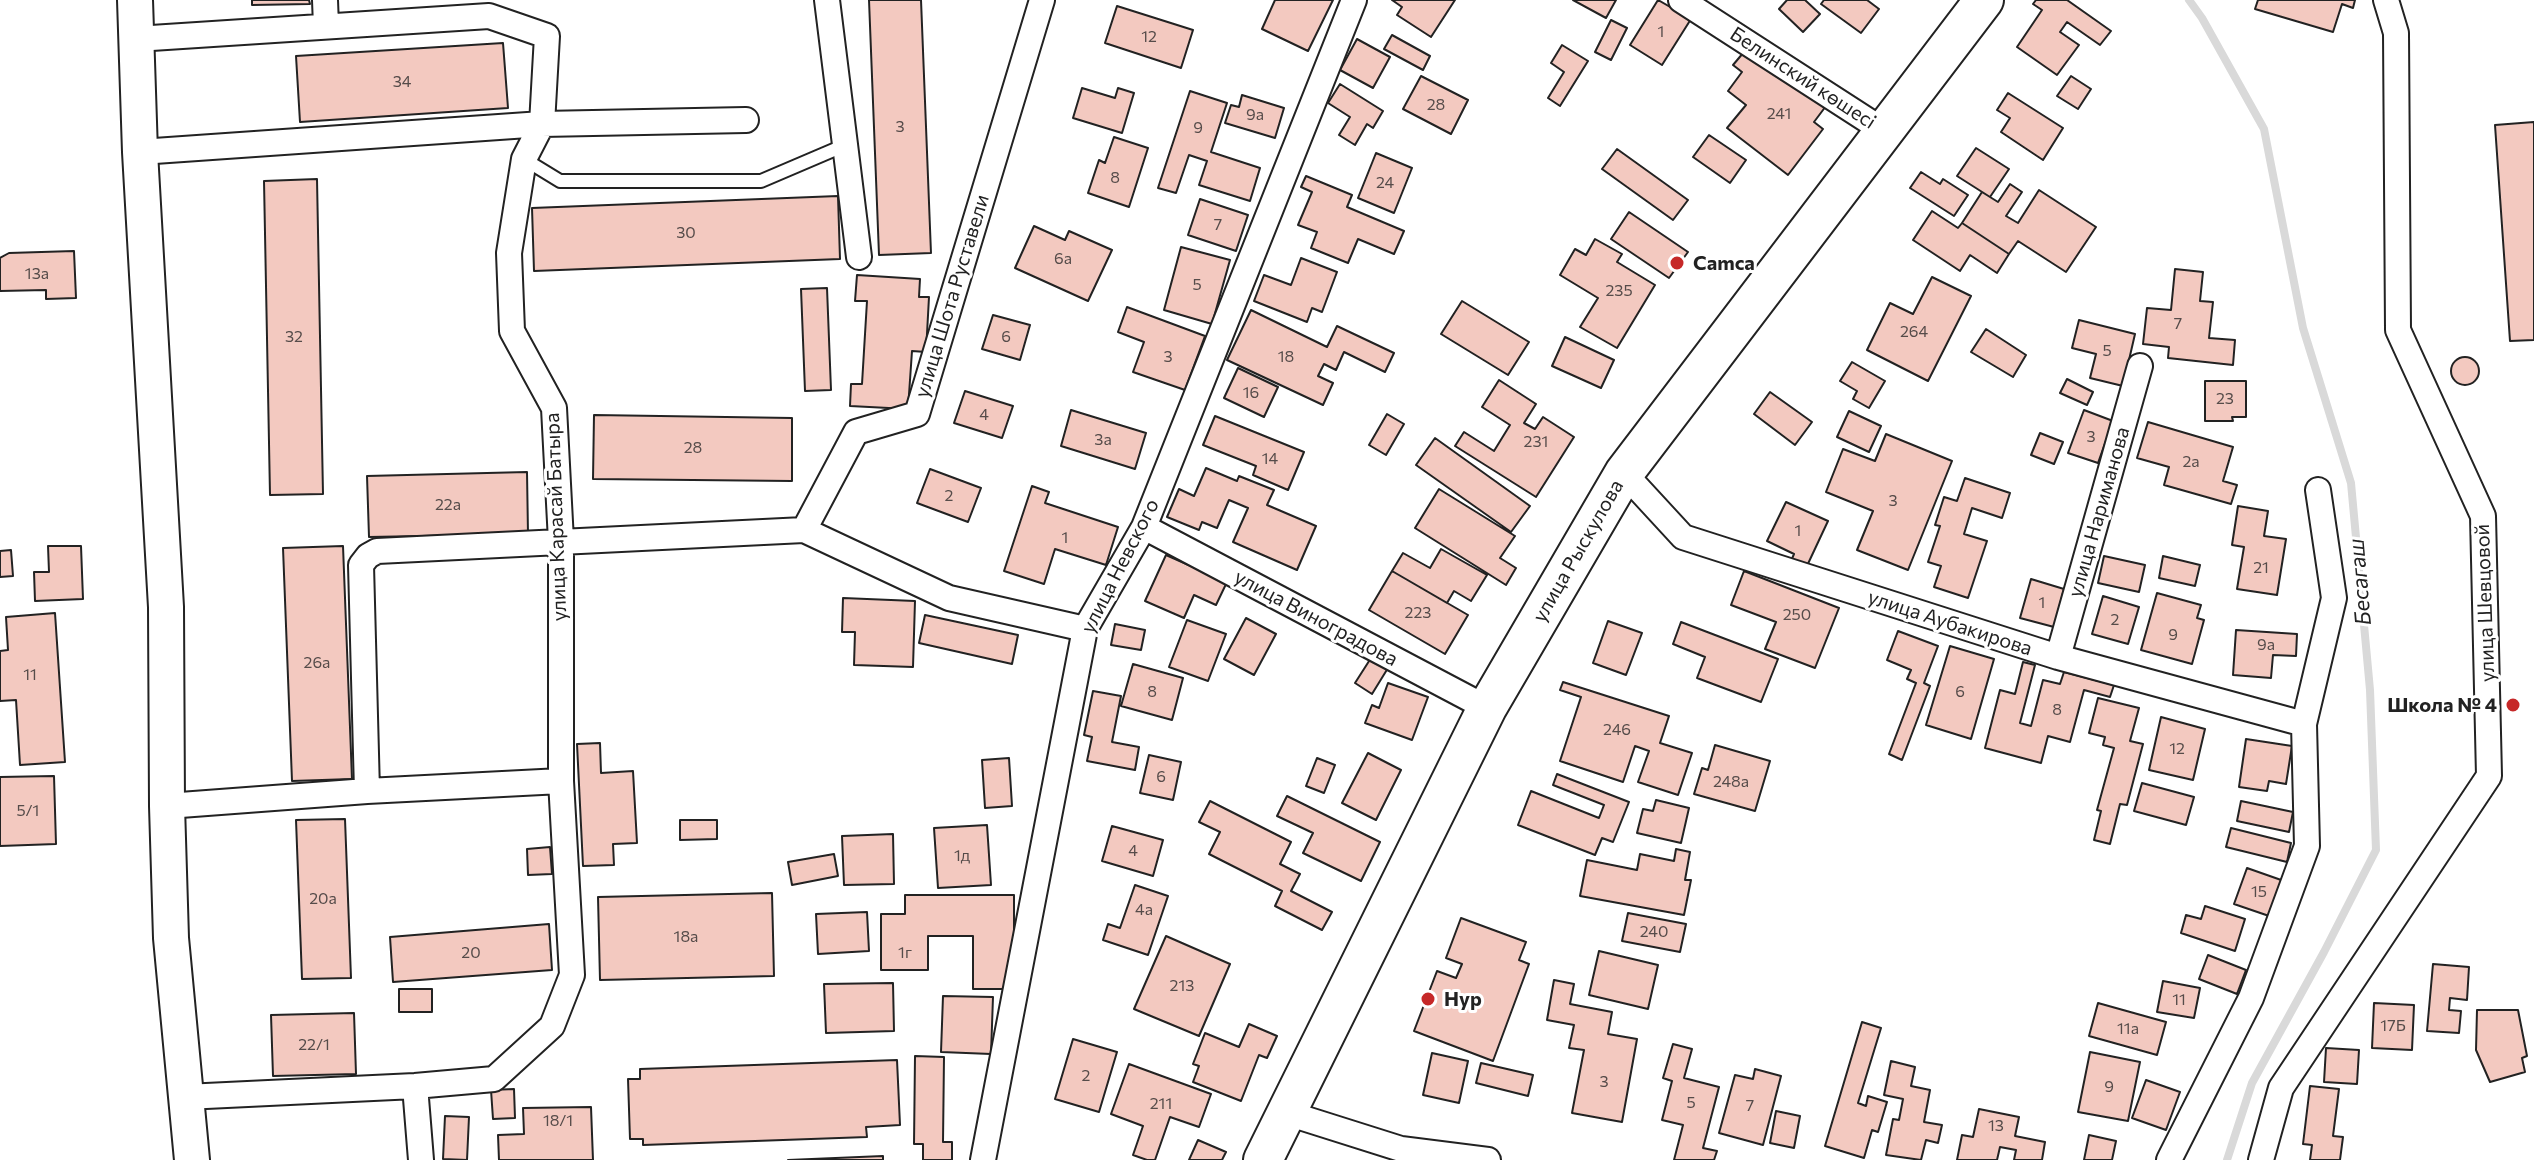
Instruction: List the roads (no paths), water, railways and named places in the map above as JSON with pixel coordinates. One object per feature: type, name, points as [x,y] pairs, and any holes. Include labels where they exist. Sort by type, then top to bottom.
[{"type":"main road","points":[[135,0],[140,152],[166,607],[171,938],[192,1160]]},
{"type":"main road","name":"улица Рыскулова","points":[[1263,1160],[1487,708],[1624,473],[1984,0]]},
{"type":"street","points":[[325,0],[326,26]]},
{"type":"street","points":[[827,0],[859,257]]},
{"type":"street","name":"улица Шота Руставели","points":[[804,530],[856,432],[917,414],[1042,0]]},
{"type":"street","name":"улица Невского","points":[[983,1160],[1085,629],[1144,527],[1354,0]]},
{"type":"street","name":"Белинский көшесi","points":[[1681,0],[1884,131]]},
{"type":"street","name":"улица Шевцовой","points":[[2261,1160],[2281,1088],[2489,776],[2483,516],[2398,330],[2396,33],[2386,0]]},
{"type":"street","name":"улица Карасай Батыра","points":[[136,39],[489,16],[547,36],[542,124],[524,159],[509,253],[512,331],[554,408],[561,541],[561,781],[572,975],[552,1026],[494,1079],[185,1097]]},
{"type":"street","points":[[140,152],[542,124],[746,120]]},
{"type":"street","name":"улица Нариманова","points":[[2058,657],[2140,366]]},
{"type":"street","name":"улица Аубакирова","points":[[1624,473],[1683,537],[2058,657],[2304,724]]},
{"type":"street","points":[[2169,1160],[2251,998],[2307,846],[2304,724],[2334,598],[2318,490]]},
{"type":"street","name":"улица Виноградова","points":[[1144,527],[1487,708]]},
{"type":"street","points":[[367,791],[361,565],[377,551],[804,530],[949,598],[1085,629]]},
{"type":"street","points":[[167,806],[561,781]]},
{"type":"street","points":[[415,1086],[421,1160]]},
{"type":"street","points":[[1287,1113],[1401,1149],[1488,1160]]},
{"type":"lane","points":[[524,159],[560,181],[761,181],[843,146]]},
{"type":"waterway","name":"Бесагаш","points":[[2189,0],[2264,129],[2303,328],[2351,483],[2370,690],[2376,850],[2252,1083],[2227,1160]]},
{"type":"place","name":"Camca","points":[[1677,263]]},
{"type":"place","name":"Школа № 4","points":[[2513,705]]},
{"type":"place","name":"Hyp","points":[[1428,999]]}]
